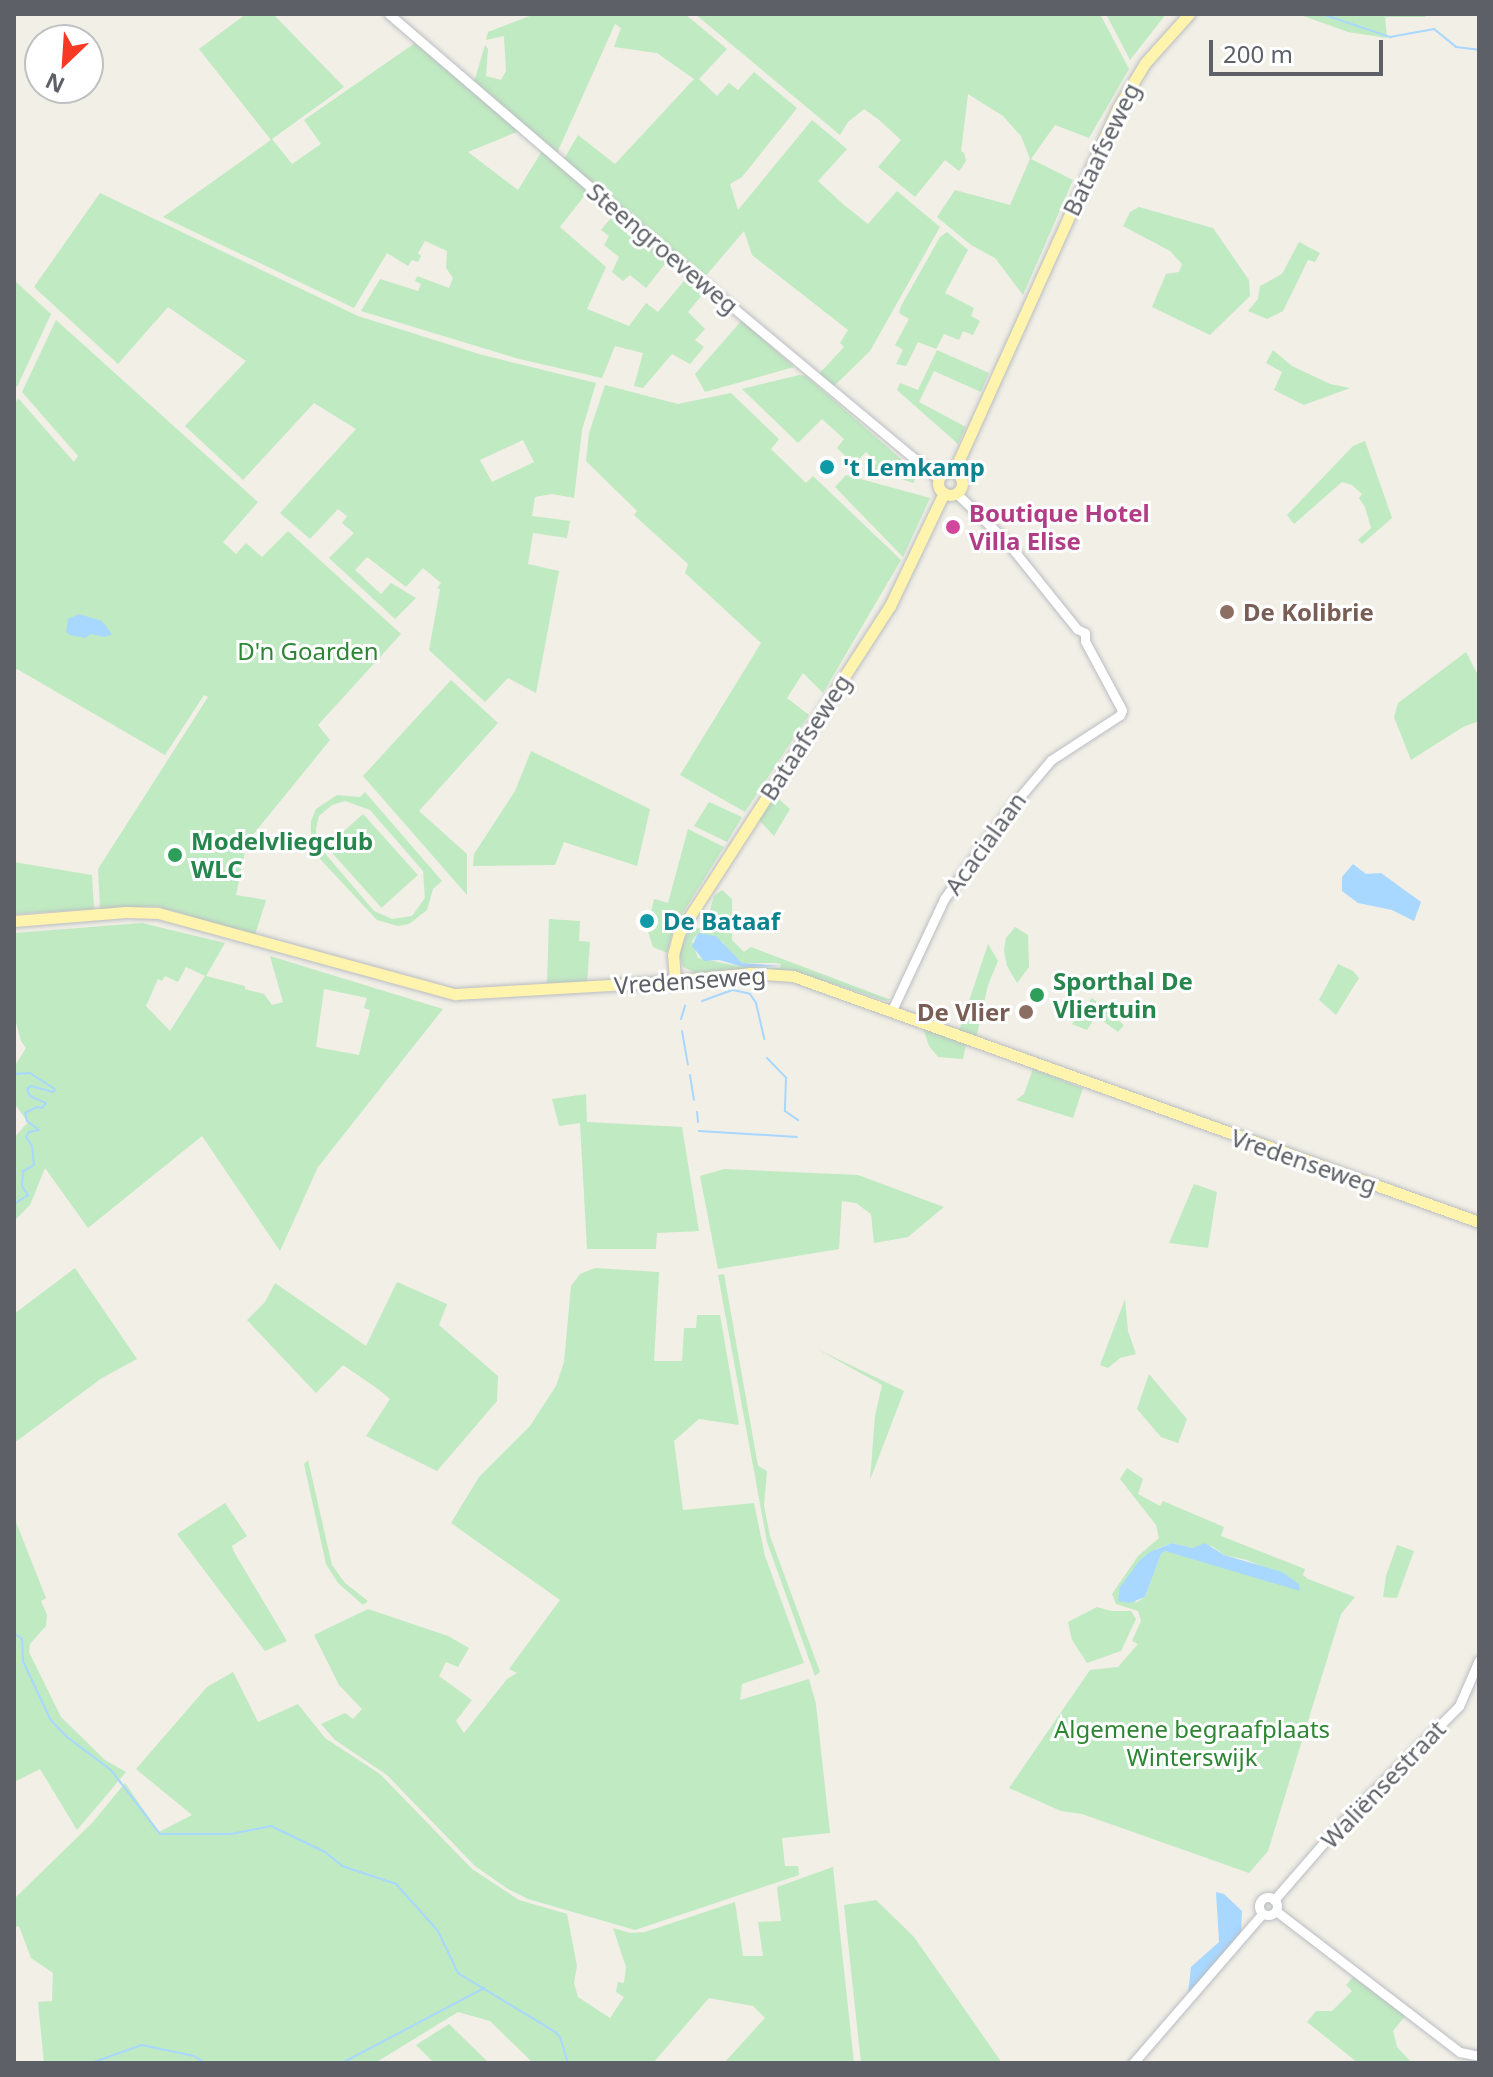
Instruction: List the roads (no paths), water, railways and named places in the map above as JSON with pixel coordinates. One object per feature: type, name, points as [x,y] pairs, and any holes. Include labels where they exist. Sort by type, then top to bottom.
[{"type":"main road","name":"Bataafseweg","points":[[954,471],[1119,106],[1145,63],[1189,14]]},
{"type":"main road","points":[[954,471],[962,481],[950,493],[939,479],[944,473],[954,471]]},
{"type":"main road","name":"Bataafseweg","points":[[675,981],[673,955],[679,933],[894,598],[950,493]]},
{"type":"main road","name":"Vredenseweg","points":[[14,921],[126,912],[158,913],[455,994],[675,981],[750,973],[781,974],[815,982],[1253,1144],[1478,1222]]},
{"type":"street","name":"Steengroeveweg","points":[[389,14],[664,250],[939,479]]},
{"type":"street","name":"Acacialaan","points":[[892,1010],[944,899],[1015,802],[1051,760],[1121,713],[1118,700],[1085,641],[1085,633],[1077,629],[1007,542],[950,493]]},
{"type":"street","name":"Waliënsestraat","points":[[1262,1914],[1260,1901],[1266,1898],[1275,1906],[1334,1831],[1459,1706],[1479,1660]]},
{"type":"street","points":[[1133,2063],[1262,1914],[1268,1916],[1275,1906],[1460,2052],[1479,2056]]},
{"type":"water","points":[[79,614],[102,621],[112,634],[105,637],[91,634],[85,638],[70,635],[66,632],[68,619]]},
{"type":"water","points":[[1353,864],[1366,874],[1381,873],[1421,902],[1414,921],[1392,910],[1358,903],[1342,891],[1342,877]]},
{"type":"water","points":[[698,933],[716,936],[742,963],[783,966],[743,967],[719,960],[704,961],[692,946]]},
{"type":"water","points":[[1172,1543],[1193,1548],[1205,1543],[1224,1555],[1282,1572],[1299,1584],[1300,1591],[1165,1551],[1161,1554],[1145,1597],[1130,1603],[1118,1601],[1120,1587],[1140,1560]]},
{"type":"water","points":[[1216,1892],[1224,1894],[1242,1911],[1241,1933],[1188,1994],[1191,1967],[1219,1942]]},
{"type":"waterway","points":[[1304,14],[1325,15],[1390,37],[1434,29],[1456,47],[1479,50]]},
{"type":"waterway","points":[[702,1001],[733,990],[750,994],[756,1003],[764,1039]]},
{"type":"waterway","points":[[681,1019],[685,1006]]},
{"type":"waterway","points":[[682,1031],[688,1064]]},
{"type":"waterway","points":[[767,1058],[786,1078],[785,1111],[798,1120]]},
{"type":"waterway","points":[[14,1074],[30,1073],[55,1089],[53,1092],[31,1086],[27,1089],[30,1096],[46,1103],[42,1108],[25,1113],[27,1121],[39,1130],[29,1132],[26,1137],[32,1146],[34,1165],[23,1171],[22,1186],[28,1195],[14,1204]]},
{"type":"waterway","points":[[690,1075],[694,1100]]},
{"type":"waterway","points":[[697,1112],[698,1122]]},
{"type":"waterway","points":[[699,1131],[797,1137]]},
{"type":"waterway","points":[[14,1633],[22,1639],[23,1661],[50,1719],[67,1737],[111,1770],[160,1834],[231,1834],[271,1826],[325,1852],[342,1866],[396,1884],[438,1931],[458,1973],[555,2032],[560,2037],[568,2063]]},
{"type":"waterway","points":[[342,2063],[484,1988]]},
{"type":"waterway","points":[[91,2063],[142,2045],[194,2056],[205,2063]]},
{"type":"place","name":"'t Lemkamp","points":[[827,467]]},
{"type":"place","name":"Boutique Hotel Villa Elise","points":[[953,527]]},
{"type":"place","name":"De Kolibrie","points":[[1227,612]]},
{"type":"place","name":"Modelvliegclub WLC","points":[[175,855]]},
{"type":"place","name":"De Bataaf","points":[[647,921]]},
{"type":"place","name":"Sporthal De Vliertuin","points":[[1037,995]]},
{"type":"place","name":"De Vlier","points":[[1026,1012]]},
{"type":"park label","name":"D'n Goarden","points":[[308,651]]},
{"type":"park label","name":"Algemene begraafplaats Winterswijk","points":[[1192,1743]]}]
